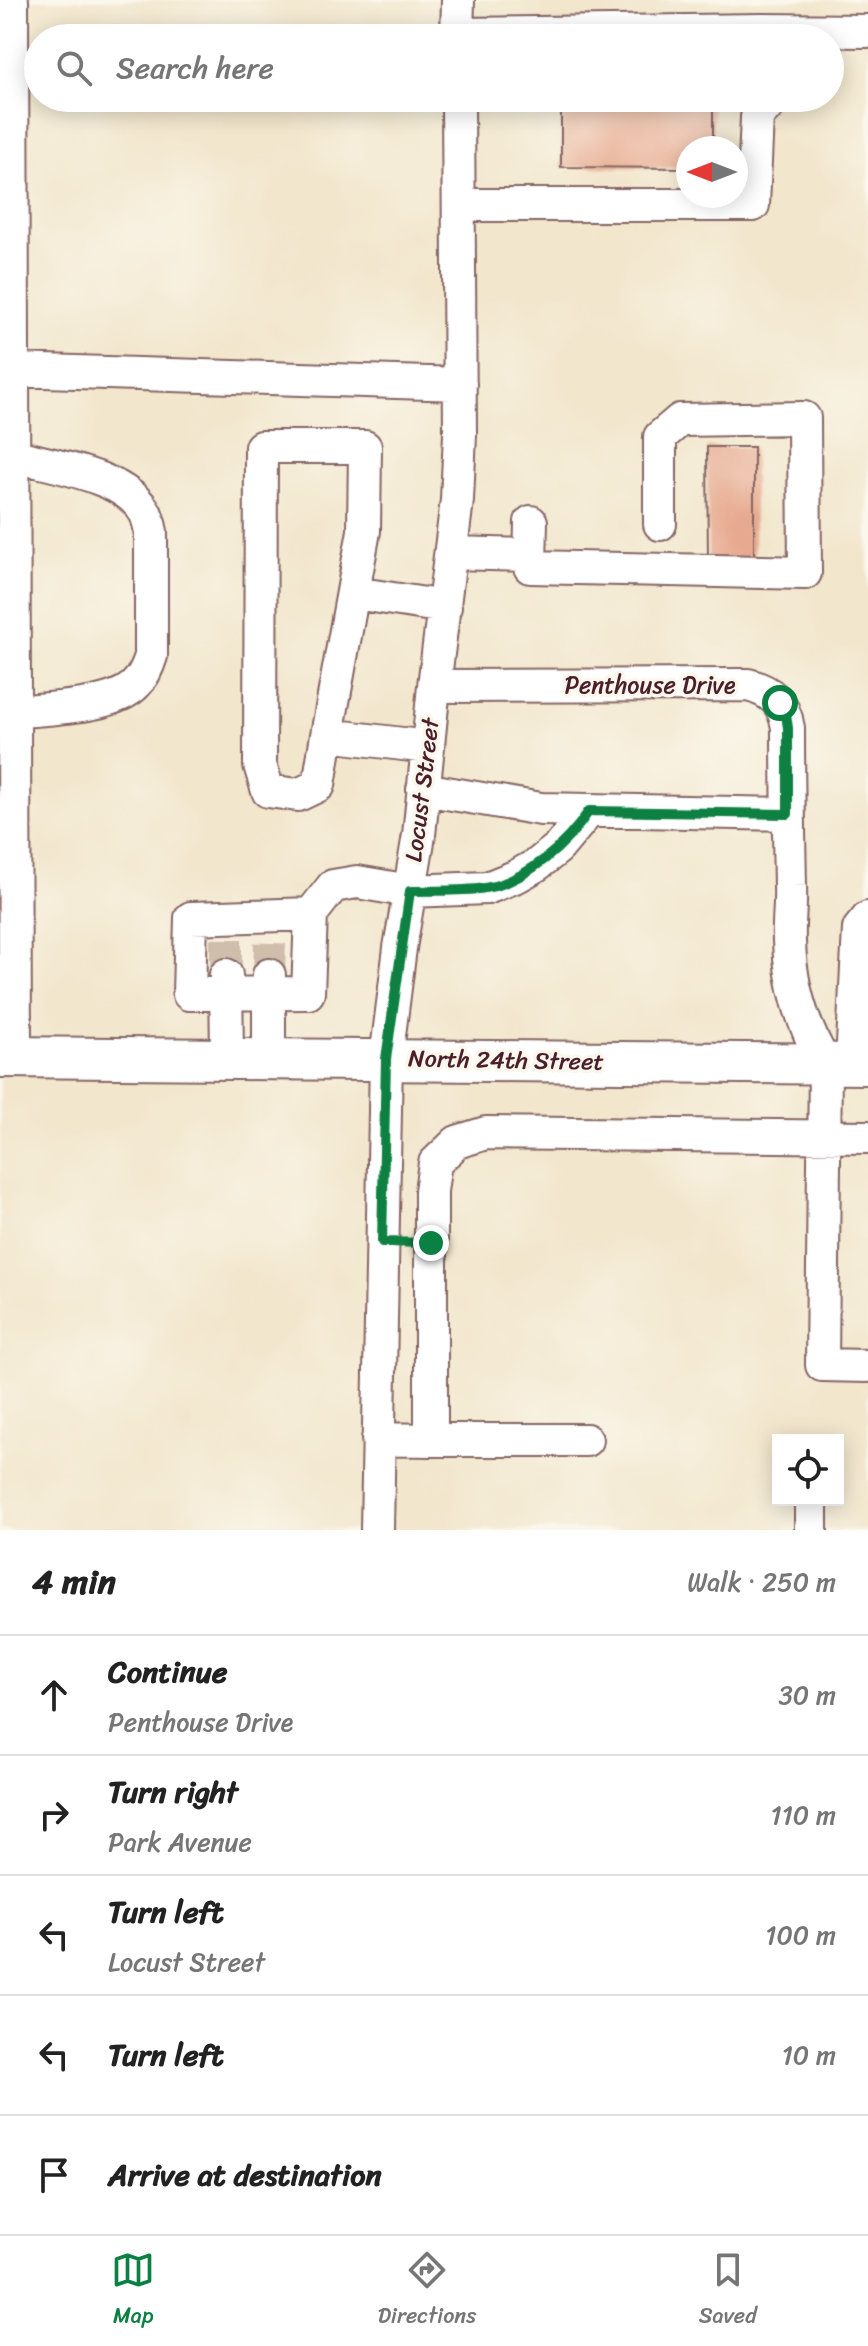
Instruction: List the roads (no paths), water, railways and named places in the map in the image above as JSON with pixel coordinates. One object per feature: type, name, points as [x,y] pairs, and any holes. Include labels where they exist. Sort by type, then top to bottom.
[{"type":"main road","name":"North 24th Street","points":[[8,1057],[848,1063]]},
{"type":"street","points":[[8,1057],[14,712],[12,0]]},
{"type":"street","points":[[457,24],[458,0]]},
{"type":"street","points":[[844,32],[868,31]]},
{"type":"street","name":"Locust Street","points":[[377,1530],[386,1059],[419,835],[434,686],[452,553],[459,460],[458,112]]},
{"type":"street","points":[[459,205],[753,205],[757,117],[762,112]]},
{"type":"street","points":[[13,370],[460,384]]},
{"type":"street","points":[[531,522],[530,567],[805,573],[804,418],[680,420],[660,437],[660,524]]},
{"type":"street","points":[[261,447],[365,447],[364,531],[327,735],[319,785],[298,795],[268,791],[260,765],[261,447]]},
{"type":"street","points":[[13,455],[94,477],[123,490],[146,515],[151,532],[151,656],[137,683],[109,700],[14,712]]},
{"type":"street","points":[[452,553],[530,555]]},
{"type":"street","points":[[354,593],[445,607]]},
{"type":"street","name":"Penthouse Drive","points":[[434,686],[748,685],[764,689],[780,703],[788,728],[789,941],[792,977],[801,1014],[815,1047],[848,1063]]},
{"type":"street","points":[[327,735],[428,747]]},
{"type":"street","points":[[423,789],[541,809],[788,814]]},
{"type":"street","points":[[311,914],[308,993],[269,984],[226,985],[189,994],[191,918],[226,928],[270,927],[311,914],[333,886],[357,882],[410,891],[487,888],[538,864],[558,848],[589,811]]},
{"type":"street","points":[[868,918],[859,929],[848,1063],[824,1137],[822,1365],[868,1366]]},
{"type":"street","points":[[269,984],[269,1058]]},
{"type":"street","points":[[226,985],[227,1058]]},
{"type":"street","points":[[431,1440],[431,1191],[435,1163],[457,1142],[486,1133],[868,1137]]},
{"type":"street","points":[[382,1242],[431,1243]]},
{"type":"street","points":[[380,1318],[431,1319]]},
{"type":"street","points":[[378,1439],[586,1440]]},
{"type":"street","points":[[811,1506],[811,1530]]},
{"type":"tunnel","points":[[226,939],[226,975]]},
{"type":"tunnel","points":[[269,975],[270,939]]}]
